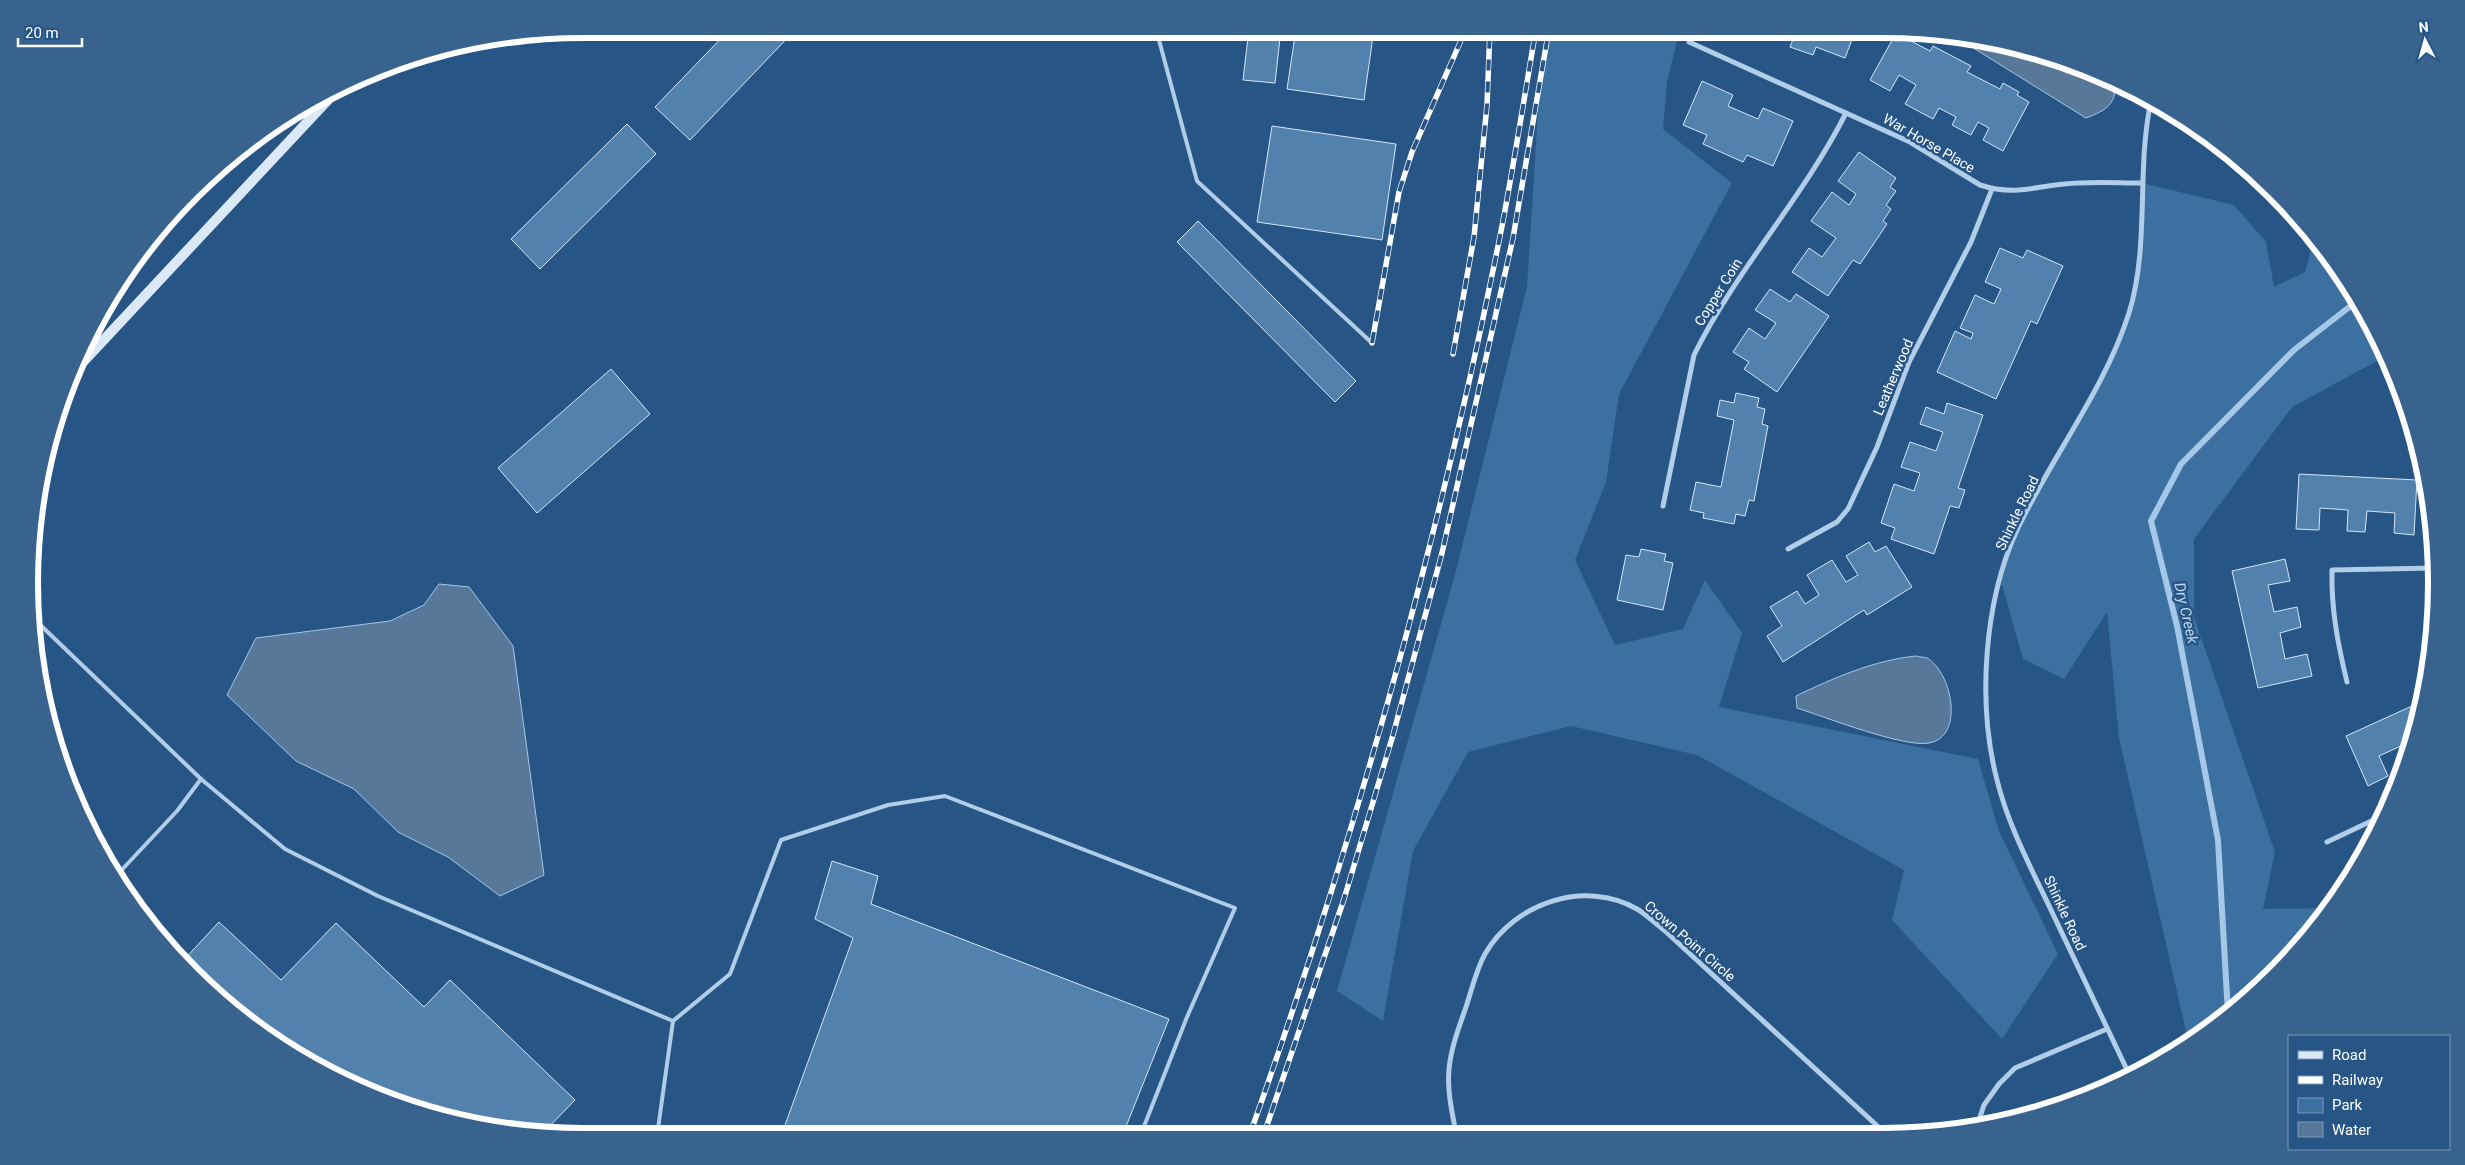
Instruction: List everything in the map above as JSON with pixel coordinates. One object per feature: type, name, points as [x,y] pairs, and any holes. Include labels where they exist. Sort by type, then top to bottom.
[{"type":"main road","points":[[86,359],[326,102]]},
{"type":"street","name":"War Horse Place","points":[[1689,42],[1804,92],[1910,142],[1980,185],[1992,189],[2021,192],[2064,184],[2142,183]]},
{"type":"street","name":"Shinkle Road","points":[[2127,1069],[2032,871],[2008,814],[1997,780],[1986,704],[1988,638],[2000,577],[2017,530],[2108,366],[2129,313],[2139,256],[2142,183],[2150,108]]},
{"type":"street","name":"Copper Coin","points":[[1663,506],[1694,355],[1748,267],[1832,141],[1846,113]]},
{"type":"street","name":"Leatherwood","points":[[1788,549],[1838,522],[1848,509],[1877,447],[1909,362],[1971,242],[1992,189]]},
{"type":"street","points":[[2347,682],[2338,646],[2331,597],[2332,570],[2427,568]]},
{"type":"street","points":[[2327,842],[2373,820]]},
{"type":"street","name":"Crown Point Circle","points":[[1455,1128],[1449,1092],[1450,1061],[1453,1046],[1485,954],[1511,923],[1540,904],[1593,895],[1636,909],[1664,930],[1880,1128]]},
{"type":"street","points":[[1979,1119],[1984,1106],[1999,1084],[2015,1068],[2107,1029]]},
{"type":"lane","points":[[1158,38],[1197,181],[1372,343]]},
{"type":"lane","points":[[40,624],[201,779],[285,849],[378,896],[673,1021]]},
{"type":"lane","points":[[121,871],[177,811],[201,779]]},
{"type":"lane","points":[[658,1128],[673,1021],[730,974],[780,840],[888,805],[945,796],[1235,908],[1187,1017],[1143,1128]]},
{"type":"green space","points":[[1547,38],[1678,38],[1667,82],[1663,129],[1732,183],[1619,394],[1606,482],[1575,560],[1615,645],[1683,629],[1705,580],[1742,633],[1719,707],[1978,759],[1999,831],[2058,954],[2002,1039],[1892,920],[1904,870],[1697,755],[1571,726],[1468,752],[1413,851],[1383,1021],[1337,991],[1456,571],[1527,287],[1540,80]]},
{"type":"green space","points":[[2142,183],[2234,205],[2266,242],[2274,287],[2305,272],[2312,247],[2336,280],[2379,360],[2292,407],[2194,539],[2194,617],[2275,852],[2263,909],[2319,908],[2268,968],[2214,1015],[2187,1035],[2119,738],[2107,612],[2064,679],[2023,659],[2000,577],[2017,530],[2108,366],[2129,313],[2139,256]]},
{"type":"water","points":[[1967,44],[2024,56],[2058,66],[2115,90],[2112,102],[2108,106],[2086,118]]},
{"type":"water","points":[[439,584],[469,587],[513,646],[544,875],[500,896],[448,857],[398,832],[354,789],[296,761],[227,695],[256,638],[390,621],[424,605]]},
{"type":"water","points":[[1916,656],[1927,658],[1936,665],[1948,689],[1951,704],[1951,717],[1947,729],[1940,738],[1929,743],[1902,741],[1865,731],[1797,708],[1796,696],[1825,683],[1885,661]]},
{"type":"building","points":[[721,38],[787,38],[690,140],[655,107]]},
{"type":"building","points":[[1248,38],[1280,38],[1275,83],[1243,80]]},
{"type":"building","points":[[1295,38],[1373,38],[1364,100],[1287,89]]},
{"type":"building","points":[[1794,38],[1853,38],[1845,58],[1816,47],[1813,55],[1790,47]]},
{"type":"building","points":[[1893,38],[1907,39],[1930,51],[1933,46],[1971,66],[1967,72],[2000,89],[2003,83],[2019,92],[2017,95],[2029,102],[2003,151],[1983,140],[1989,128],[1978,122],[1971,135],[1952,125],[1956,117],[1939,108],[1933,119],[1905,104],[1916,85],[1899,75],[1890,91],[1870,80]]},
{"type":"building","points":[[1702,81],[1733,95],[1728,106],[1758,119],[1763,108],[1793,121],[1773,166],[1747,155],[1743,162],[1703,144],[1707,135],[1683,125]]},
{"type":"building","points":[[627,124],[656,154],[540,269],[511,239]]},
{"type":"building","points":[[1272,126],[1396,144],[1382,240],[1257,222]]},
{"type":"building","points":[[1859,152],[1896,178],[1890,187],[1896,191],[1886,205],[1891,209],[1883,221],[1887,224],[1860,264],[1853,260],[1828,296],[1792,272],[1809,248],[1822,257],[1836,238],[1811,221],[1832,192],[1849,205],[1856,194],[1838,181]]},
{"type":"building","points":[[1198,221],[1356,381],[1335,402],[1177,242]]},
{"type":"building","points":[[2000,248],[2023,258],[2027,250],[2063,266],[2037,324],[2031,321],[1996,399],[1937,372],[1955,331],[1971,339],[1973,333],[1960,328],[1975,295],[1994,304],[2001,289],[1985,282]]},
{"type":"building","points":[[1770,289],[1790,302],[1796,294],[1829,316],[1777,392],[1744,369],[1749,362],[1733,352],[1749,328],[1765,339],[1776,323],[1755,310]]},
{"type":"building","points":[[611,369],[650,414],[537,513],[498,468]]},
{"type":"building","points":[[1736,393],[1759,398],[1757,407],[1765,409],[1762,424],[1768,426],[1754,501],[1749,500],[1745,516],[1736,514],[1734,524],[1703,518],[1704,513],[1690,510],[1696,482],[1721,487],[1734,420],[1717,416],[1720,400],[1734,403]]},
{"type":"building","points":[[1947,403],[1983,415],[1958,488],[1965,490],[1959,508],[1950,506],[1934,554],[1891,539],[1895,528],[1881,523],[1894,484],[1914,491],[1920,473],[1901,467],[1910,442],[1936,451],[1943,432],[1920,424],[1926,407],[1944,414]]},
{"type":"building","points":[[2299,474],[2417,480],[2414,535],[2394,533],[2395,513],[2367,511],[2365,532],[2347,531],[2348,510],[2320,508],[2319,530],[2296,529]]},
{"type":"building","points":[[1869,542],[1875,552],[1886,546],[1912,587],[1867,615],[1864,610],[1783,662],[1767,636],[1782,626],[1770,607],[1797,591],[1805,604],[1819,595],[1807,575],[1832,560],[1846,582],[1858,575],[1846,556]]},
{"type":"building","points":[[1641,549],[1666,554],[1664,561],[1673,563],[1663,610],[1617,600],[1626,555],[1639,557]]},
{"type":"building","points":[[2285,559],[2290,581],[2268,585],[2274,612],[2297,607],[2301,627],[2280,633],[2285,659],[2307,654],[2312,676],[2258,688],[2232,571]]},
{"type":"building","points":[[2413,705],[2402,748],[2401,746],[2379,756],[2388,776],[2368,786],[2346,736]]},
{"type":"building","points":[[832,861],[878,876],[871,904],[1169,1019],[1125,1128],[784,1128],[853,938],[815,919]]},
{"type":"building","points":[[219,922],[281,980],[336,923],[424,1007],[450,980],[575,1100],[550,1126],[511,1123],[476,1117],[407,1099],[341,1071],[280,1036],[223,992],[187,957]]},
{"type":"waterway","name":"Dry Creek","points":[[2227,1004],[2218,840],[2177,626],[2151,521],[2181,464],[2294,350],[2351,305]]},
{"type":"railway","points":[[1372,343],[1399,192],[1412,152],[1462,38]]},
{"type":"railway","points":[[1453,354],[1474,237],[1487,105],[1490,38]]},
{"type":"railway","points":[[1252,1128],[1289,1022],[1361,796],[1424,568],[1453,453],[1479,337],[1503,221],[1534,38]]},
{"type":"railway","points":[[1266,1128],[1344,899],[1393,735],[1442,553],[1513,238],[1547,38]]}]
